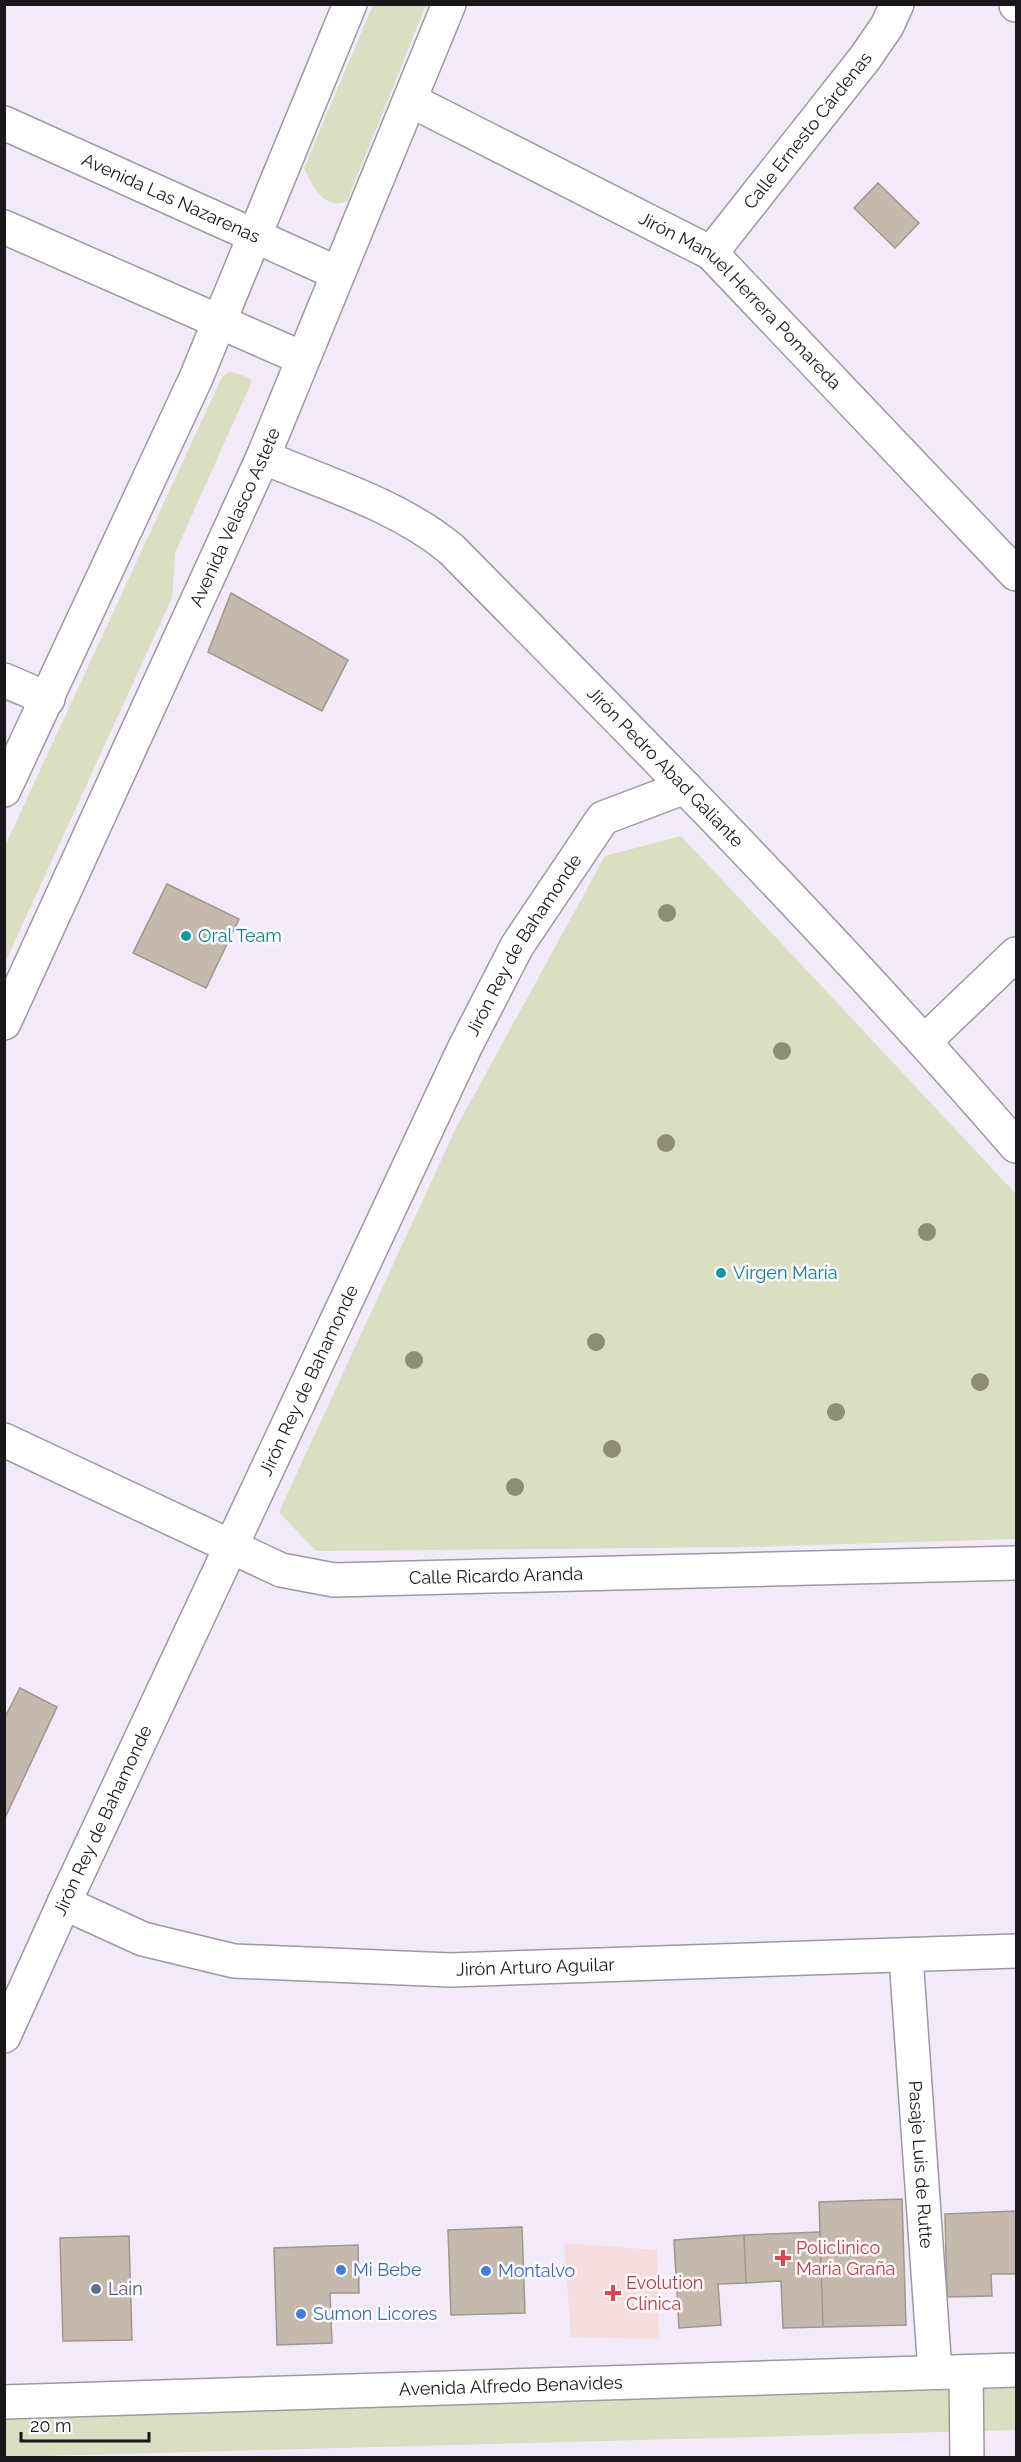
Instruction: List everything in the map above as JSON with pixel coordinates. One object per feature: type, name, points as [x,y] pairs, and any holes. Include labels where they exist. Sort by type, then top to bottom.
[{"type":"street","points":[[4,790],[48,699],[219,323],[350,4]]},
{"type":"street","name":"Avenida Velasco Astete","points":[[4,1023],[263,457],[449,4]]},
{"type":"street","name":"Calle Ernesto Cárdenas","points":[[711,254],[865,58],[887,26],[897,4]]},
{"type":"street","name":"Jirón Manuel Herrera Pomareda","points":[[410,100],[711,254],[1017,574]]},
{"type":"street","name":"Avenida Las Nazarenas","points":[[4,123],[337,273]]},
{"type":"street","points":[[4,227],[302,358]]},
{"type":"street","name":"Jirón Pedro Abad Galiante","points":[[263,457],[398,514],[429,531],[451,549],[685,787],[925,1041],[1017,1146]]},
{"type":"street","points":[[4,680],[48,699]]},
{"type":"street","name":"Jirón Rey de Bahamonde","points":[[4,2036],[460,1057],[517,946],[603,818],[685,787]]},
{"type":"street","points":[[925,1041],[1017,954]]},
{"type":"street","name":"Calle Ricardo Aranda","points":[[4,1440],[280,1570],[334,1580],[1017,1563]]},
{"type":"street","name":"Jirón Arturo Aguilar","points":[[64,1903],[143,1939],[234,1961],[450,1970],[906,1957],[1017,1951]]},
{"type":"street","name":"Pasaje Luis de Rutte","points":[[906,1957],[950,2372],[967,2457]]},
{"type":"street","name":"Avenida Alfredo Benavides","points":[[4,2402],[1017,2370]]},
{"type":"shaded area","name":"Evolution Clínica","points":[[564,2243],[657,2250],[659,2339],[571,2337]]},
{"type":"green space","points":[[373,5],[426,5],[347,201],[332,203],[320,195],[304,168]]},
{"type":"green space","points":[[230,371],[252,381],[175,553],[172,598],[5,963],[5,846],[222,377]]},
{"type":"green space","points":[[681,836],[1016,1194],[1016,1539],[749,1547],[316,1551],[279,1512],[456,1128],[605,856]]},
{"type":"green space","points":[[1016,2388],[1016,2430],[5,2457],[4,2419]]},
{"type":"building","points":[[878,183],[919,223],[895,248],[854,208]]},
{"type":"building","points":[[231,593],[348,660],[322,711],[208,652]]},
{"type":"building","name":"Oral Team","points":[[167,884],[239,919],[206,988],[133,953]]},
{"type":"building","points":[[20,1688],[57,1707],[4,1820],[4,1719]]},
{"type":"building","points":[[902,2199],[906,2325],[823,2327],[819,2202]]},
{"type":"building","points":[[1016,2211],[1016,2274],[991,2274],[992,2296],[947,2297],[945,2214]]},
{"type":"building","name":"Montalvo","points":[[522,2227],[525,2313],[451,2315],[448,2230]]},
{"type":"building","name":"Policlinico María Graña","points":[[820,2232],[823,2327],[783,2328],[781,2281],[746,2283],[744,2235]]},
{"type":"building","points":[[744,2235],[746,2283],[718,2284],[721,2325],[679,2328],[674,2240]]},
{"type":"building","name":"Lain","points":[[129,2236],[132,2340],[63,2341],[60,2238]]},
{"type":"building","points":[[358,2245],[359,2293],[330,2293],[332,2343],[277,2345],[274,2248]]},
{"type":"place","name":"Oral Team","points":[[186,936]]},
{"type":"place","name":"Virgen María","points":[[721,1273]]},
{"type":"place","name":"Policlinico María Graña","points":[[783,2258]]},
{"type":"place","name":"Mi Bebe","points":[[341,2270]]},
{"type":"place","name":"Montalvo","points":[[486,2271]]},
{"type":"place","name":"Lain","points":[[96,2289]]},
{"type":"place","name":"Evolution Clínica","points":[[613,2293]]},
{"type":"place","name":"Sumon Licores","points":[[301,2314]]}]
